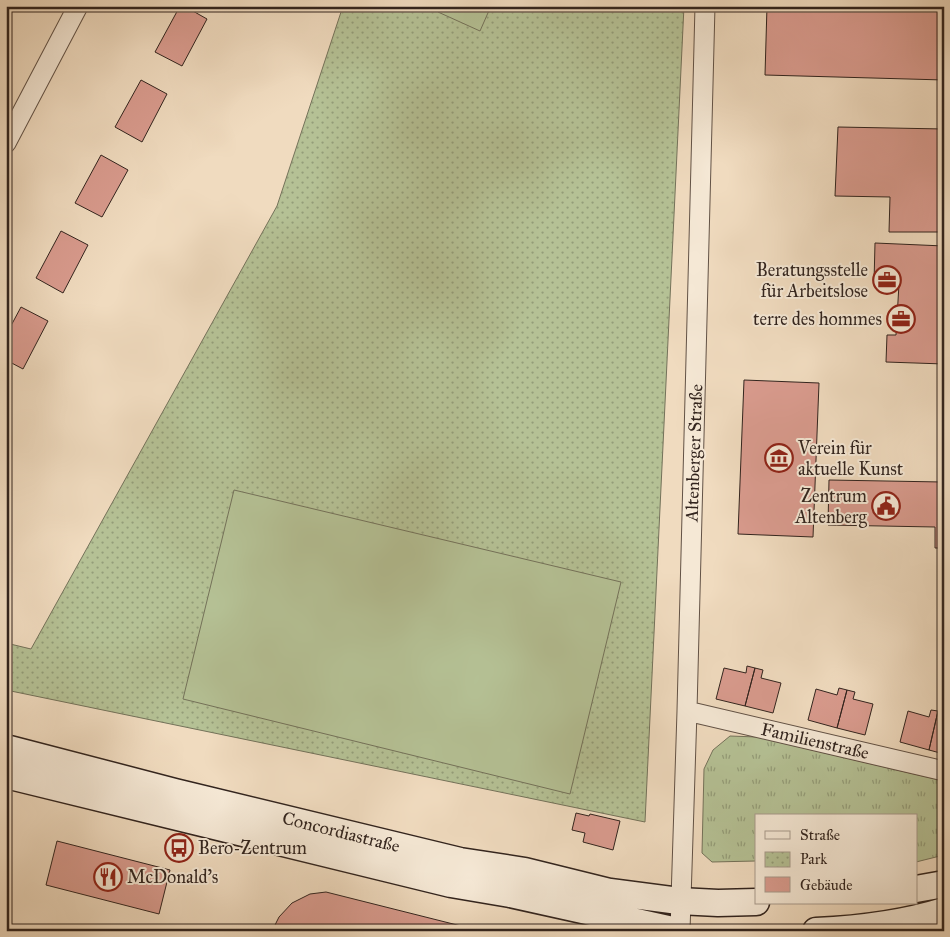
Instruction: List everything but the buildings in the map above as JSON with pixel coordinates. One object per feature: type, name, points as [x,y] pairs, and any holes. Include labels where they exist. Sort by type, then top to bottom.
[{"type":"street","points":[[6,143],[78,6]]},
{"type":"street","name":"Altenberger Straße","points":[[679,900],[687,711],[704,6]]},
{"type":"street","name":"Familienstraße","points":[[687,711],[944,771]]},
{"type":"street","name":"Concordiastraße","points":[[6,748],[175,792],[460,861],[525,871],[610,892],[718,903],[755,902]]},
{"type":"street","name":"Concordiastraße","points":[[6,775],[451,884],[510,894],[678,931],[679,900]]},
{"type":"street","points":[[918,889],[944,884]]},
{"type":"street","points":[[816,931],[896,923],[944,911]]},
{"type":"green space","points":[[343,6],[684,6],[645,822],[6,690],[6,643],[31,649],[277,206]]},
{"type":"green space","points":[[441,6],[491,6],[480,31],[438,12]]},
{"type":"green space","points":[[234,490],[621,582],[570,794],[183,699]]},
{"type":"green space","points":[[730,736],[757,737],[944,781],[944,855],[918,862],[918,814],[755,814],[755,861],[712,862],[702,853],[704,769],[713,750]]},
{"type":"place","name":"Beratungsstelle für Arbeitslose","points":[[887,280]]},
{"type":"place","name":"terre des hommes","points":[[901,319]]},
{"type":"place","name":"Verein für aktuelle Kunst","points":[[779,458]]},
{"type":"place","name":"Zentrum Altenberg","points":[[886,506]]},
{"type":"place","name":"Bero-Zentrum","points":[[179,848]]},
{"type":"place","name":"McDonald's","points":[[108,877]]}]
